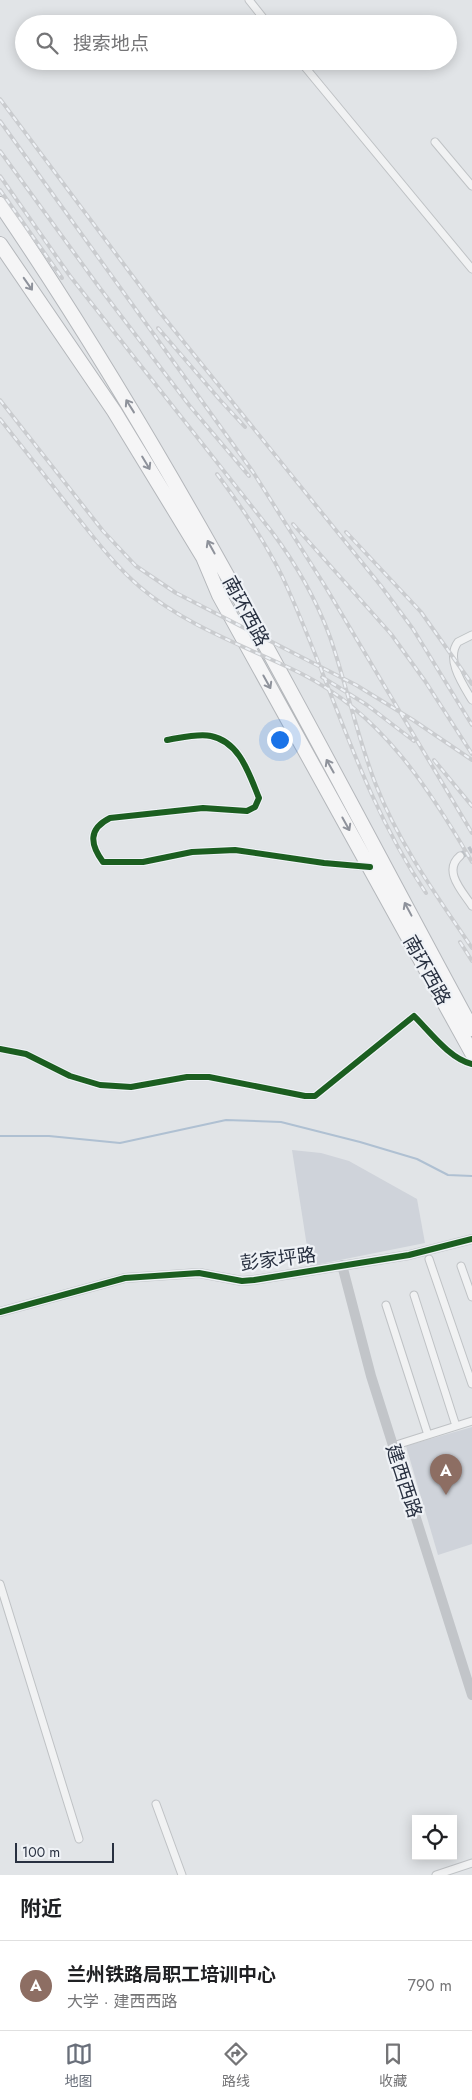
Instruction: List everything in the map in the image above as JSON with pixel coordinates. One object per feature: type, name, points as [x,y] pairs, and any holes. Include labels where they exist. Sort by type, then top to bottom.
[{"type":"highway","name":"南环西路","points":[[0,204],[58,289],[165,465],[472,1030]]},
{"type":"highway","name":"南环西路","points":[[0,244],[114,411],[203,557],[219,595],[472,1053]]},
{"type":"street","points":[[249,0],[261,15]]},
{"type":"street","points":[[307,70],[472,270]]},
{"type":"street","points":[[435,142],[472,186]]},
{"type":"street","points":[[472,635],[458,642],[453,656],[461,681],[472,700]]},
{"type":"street","points":[[167,740],[209,735],[230,743],[247,770],[259,798],[255,808],[247,811],[203,808],[110,818],[98,824],[94,831],[94,845],[103,862],[143,862],[192,852],[235,850],[324,863],[370,867]]},
{"type":"street","points":[[460,856],[453,865],[453,876],[472,906]]},
{"type":"street","points":[[0,1049],[26,1054],[70,1076],[100,1085],[131,1087],[187,1077],[209,1077],[305,1096],[315,1096],[414,1016],[450,1051],[464,1062],[472,1064]]},
{"type":"street","name":"彭家坪路","points":[[0,1312],[125,1278],[199,1273],[242,1281],[408,1255],[472,1239]]},
{"type":"street","points":[[429,1259],[472,1384]]},
{"type":"street","name":"建西西路","points":[[342,1265],[371,1376],[472,1695]]},
{"type":"street","points":[[461,1266],[472,1297]]},
{"type":"street","points":[[414,1295],[456,1426]]},
{"type":"street","points":[[386,1305],[428,1435]]},
{"type":"street","points":[[393,1446],[472,1421]]},
{"type":"street","points":[[0,1584],[79,1839]]},
{"type":"street","points":[[156,1804],[182,1875]]},
{"type":"street","points":[[436,1875],[472,1863]]},
{"type":"shaded area","points":[[292,1150],[321,1153],[349,1161],[417,1199],[425,1243],[310,1266]]},
{"type":"shaded area","points":[[472,1427],[472,1544],[438,1555],[406,1446]]},
{"type":"waterway","points":[[0,1136],[49,1136],[120,1143],[226,1120],[281,1122],[417,1159],[448,1175],[472,1176]]},
{"type":"tunnel","points":[[460,856],[472,849]]},
{"type":"railway","points":[[0,99],[158,310],[381,586],[413,629],[472,725]]},
{"type":"railway","points":[[0,121],[253,472],[325,586],[472,833]]},
{"type":"railway","points":[[0,151],[99,287],[189,405],[249,476]]},
{"type":"railway","points":[[0,176],[70,276],[272,532],[297,569],[312,596],[330,637],[363,749],[385,807],[419,869],[472,948]]},
{"type":"railway","points":[[0,190],[62,278]]},
{"type":"railway","points":[[158,328],[245,427]]},
{"type":"railway","points":[[0,400],[103,531],[136,566],[176,593],[356,685],[413,720],[472,760]]},
{"type":"railway","points":[[0,419],[103,549],[140,587],[178,614],[302,674],[356,710],[400,755],[420,781],[456,834],[472,862]]},
{"type":"railway","points":[[217,474],[268,549],[282,576],[382,817],[426,893]]},
{"type":"railway","points":[[293,524],[391,634],[425,681],[472,754]]},
{"type":"railway","points":[[346,532],[421,612],[472,684]]},
{"type":"railway","points":[[322,677],[367,705],[414,741]]},
{"type":"railway","points":[[434,760],[472,806]]},
{"type":"railway","points":[[460,942],[472,961]]},
{"type":"cycle path","points":[[167,740],[206,735],[221,739],[229,745],[247,769],[259,798],[255,807],[247,811],[203,808],[110,818],[98,827],[93,837],[96,849],[103,862],[143,862],[192,852],[235,850],[324,863],[370,867]]},
{"type":"cycle path","points":[[0,1049],[26,1054],[70,1076],[100,1085],[131,1087],[187,1077],[209,1077],[305,1096],[315,1096],[414,1016],[448,1051],[472,1064]]},
{"type":"cycle path","points":[[0,1312],[125,1278],[199,1273],[242,1281],[254,1280],[409,1255],[472,1239]]},
{"type":"place","name":"兰州铁路局职工培训中心","points":[[446,1495]]}]
